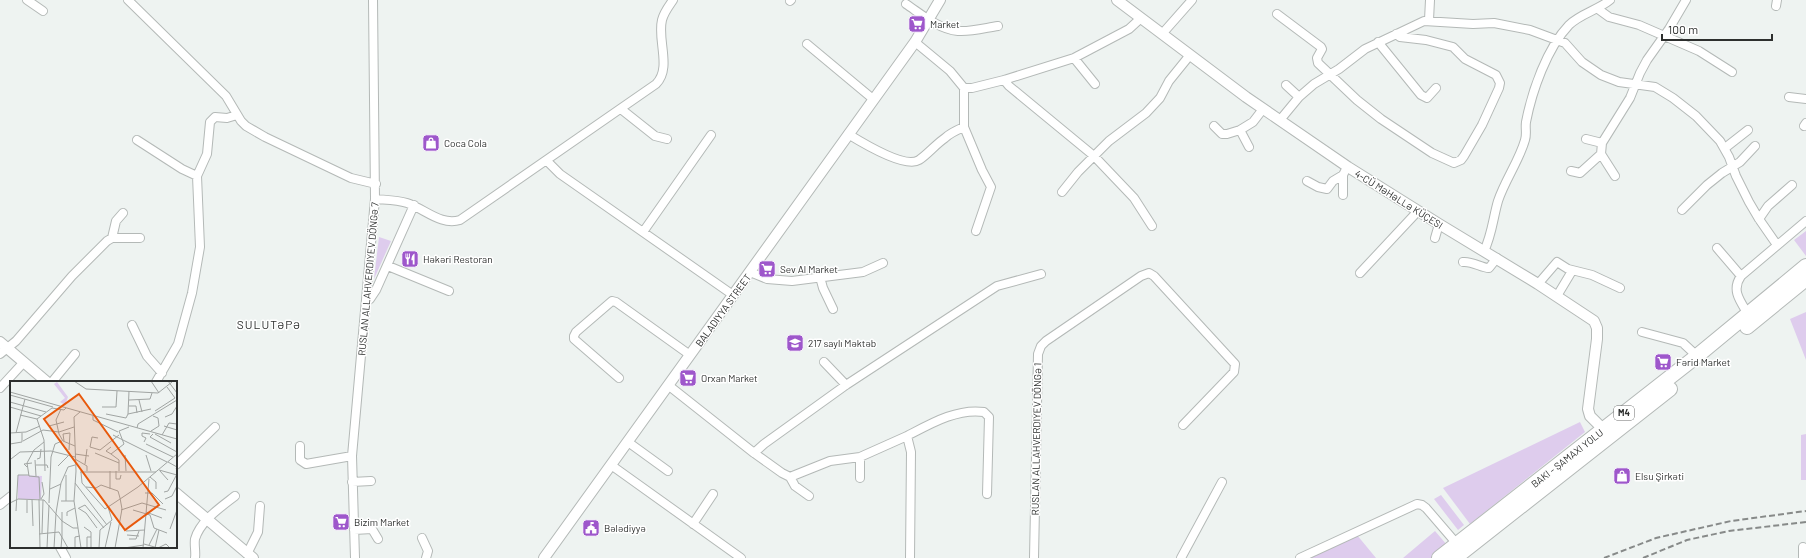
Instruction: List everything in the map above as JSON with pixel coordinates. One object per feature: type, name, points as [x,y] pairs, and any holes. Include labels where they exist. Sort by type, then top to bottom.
[{"type":"highway","name":"M4","points":[[1456,551],[1603,429],[1697,356],[1806,266]]},
{"type":"highway","name":"M4","points":[[1439,558],[1456,551],[1612,436],[1806,279]]},
{"type":"street","points":[[27,0],[43,11]]},
{"type":"street","points":[[128,0],[226,96],[237,115],[246,126],[265,137],[351,178],[376,184]]},
{"type":"street","name":"RUSLAN ALLAHVERDIYEV DÖNGƏ 7","points":[[355,558],[352,456],[376,184],[373,0]]},
{"type":"street","points":[[375,199],[400,201],[445,221],[453,222],[460,220],[656,84],[663,75],[662,19],[673,0]]},
{"type":"street","name":"BALADIYYA STREET","points":[[544,558],[915,42],[940,0]]},
{"type":"street","name":"4-CÜ MƏHƏLLƏ KÜÇESI","points":[[1118,0],[1190,55],[1280,120],[1345,171],[1418,211],[1497,258],[1588,316],[1596,324],[1597,339],[1588,409],[1590,416],[1603,429]]},
{"type":"street","points":[[1162,34],[1192,0]]},
{"type":"street","points":[[1430,0],[1430,20]]},
{"type":"street","points":[[1484,251],[1491,235],[1498,202],[1525,142],[1526,122],[1536,88],[1549,55],[1570,24],[1598,9],[1610,0]]},
{"type":"street","points":[[1615,176],[1601,154],[1602,143],[1630,98],[1647,60],[1665,36],[1686,0]]},
{"type":"street","points":[[906,4],[929,20],[956,31],[998,26]]},
{"type":"street","points":[[1598,9],[1609,17],[1638,25],[1706,54],[1732,72]]},
{"type":"street","points":[[1277,14],[1321,47],[1322,49],[1318,58],[1318,63],[1329,75],[1364,106],[1432,154],[1454,163],[1461,160],[1482,125],[1499,88],[1498,79],[1496,76],[1465,59],[1453,47],[1426,40],[1400,37],[1396,34]]},
{"type":"street","points":[[964,88],[972,88],[1004,80],[1074,58],[1129,30],[1141,18]]},
{"type":"street","points":[[1280,120],[1299,97],[1314,84],[1365,49],[1416,24],[1430,20],[1459,23],[1502,24],[1530,30],[1558,40],[1569,47],[1582,62],[1601,75],[1619,82],[1654,88],[1673,98],[1706,124],[1725,148],[1759,219],[1777,244]]},
{"type":"street","points":[[915,42],[950,71],[964,88],[964,127],[982,170],[991,187],[991,191],[976,231]]},
{"type":"street","points":[[1378,42],[1421,95],[1427,98],[1436,88]]},
{"type":"street","points":[[807,44],[873,99]]},
{"type":"street","points":[[1062,192],[1078,172],[1109,141],[1146,113],[1160,98],[1169,81],[1190,55]]},
{"type":"street","points":[[1074,58],[1095,84]]},
{"type":"street","points":[[1004,80],[1009,86],[1094,156],[1134,198],[1152,226]]},
{"type":"street","points":[[1286,85],[1299,97]]},
{"type":"street","points":[[1789,97],[1806,99]]},
{"type":"street","points":[[621,109],[655,136],[667,139]]},
{"type":"street","points":[[1214,126],[1222,134],[1240,130],[1253,122],[1263,109]]},
{"type":"street","points":[[157,381],[178,344],[199,261],[200,233],[197,176],[207,154],[211,119],[237,115]]},
{"type":"street","points":[[848,134],[897,159],[913,163],[945,138],[964,127]]},
{"type":"street","points":[[1240,130],[1249,147]]},
{"type":"street","points":[[1725,148],[1748,130]]},
{"type":"street","points":[[643,232],[711,135]]},
{"type":"street","points":[[1586,139],[1602,143]]},
{"type":"street","points":[[137,140],[197,176]]},
{"type":"street","points":[[1682,210],[1707,185],[1746,157],[1755,146]]},
{"type":"street","points":[[1571,171],[1580,173],[1601,154]]},
{"type":"street","points":[[547,161],[560,174],[733,295]]},
{"type":"street","points":[[1307,181],[1318,187],[1326,189],[1345,171]]},
{"type":"street","points":[[1343,196],[1345,171]]},
{"type":"street","points":[[1759,219],[1768,206],[1792,185]]},
{"type":"street","points":[[366,302],[373,295],[388,266],[414,206]]},
{"type":"street","points":[[1360,273],[1418,211]]},
{"type":"street","points":[[112,238],[116,221],[123,213]]},
{"type":"street","points":[[1748,314],[1736,292],[1736,286],[1742,276],[1777,244],[1806,221]]},
{"type":"street","points":[[1435,238],[1439,224]]},
{"type":"street","points":[[46,381],[24,362],[3,348],[107,241],[112,238],[140,238]]},
{"type":"street","points":[[1717,248],[1742,276]]},
{"type":"street","points":[[1462,262],[1473,262],[1489,268],[1497,258]]},
{"type":"street","points":[[1538,284],[1557,262],[1572,271],[1592,275],[1620,288]]},
{"type":"street","points":[[750,272],[761,278],[778,281],[820,278],[863,272],[883,263]]},
{"type":"street","points":[[388,266],[449,291]]},
{"type":"street","points":[[1558,296],[1572,271]]},
{"type":"street","name":"RUSLAN ALLAHVERDIYEV DÖNGƏ 1","points":[[1034,558],[1038,354],[1041,346],[1046,340],[1135,280],[1148,273],[1154,276],[1235,364],[1234,372],[1183,426]]},
{"type":"street","points":[[754,453],[764,444],[846,384],[997,286],[1041,274]]},
{"type":"street","points":[[820,278],[833,309]]},
{"type":"street","points":[[619,378],[574,339],[576,332],[612,301],[616,302],[690,355]]},
{"type":"street","points":[[132,324],[147,356],[162,373]]},
{"type":"street","points":[[1642,332],[1683,344],[1697,356]]},
{"type":"street","points":[[53,381],[75,354]]},
{"type":"street","points":[[0,388],[24,362]]},
{"type":"street","points":[[824,362],[846,384]]},
{"type":"street","points":[[668,385],[754,453],[790,477],[795,486],[809,496]]},
{"type":"street","points":[[790,477],[821,464],[860,457],[949,417],[964,413],[984,412],[989,417],[987,494]]},
{"type":"street","points":[[177,464],[215,427]]},
{"type":"street","points":[[907,436],[911,452],[910,558]]},
{"type":"street","points":[[628,442],[668,471]]},
{"type":"street","points":[[300,446],[300,460],[302,463],[306,464],[352,456]]},
{"type":"street","points":[[860,457],[860,478]]},
{"type":"street","points":[[610,465],[741,558]]},
{"type":"street","points":[[352,482],[371,481]]},
{"type":"street","points":[[1181,558],[1222,482]]},
{"type":"street","points":[[177,494],[250,556],[258,532],[260,506]]},
{"type":"street","points":[[693,524],[713,494]]},
{"type":"street","points":[[196,558],[196,538],[208,520],[235,496]]},
{"type":"street","points":[[0,505],[10,497]]},
{"type":"street","points":[[1300,558],[1417,504],[1426,508],[1456,551]]},
{"type":"street","points":[[354,530],[372,529],[378,539]]},
{"type":"street","points":[[422,538],[428,551],[426,558]]},
{"type":"street","points":[[1803,547],[1803,558]]},
{"type":"street","points":[[61,548],[66,558]]},
{"type":"shaded area","points":[[1806,231],[1806,256],[1794,240]]},
{"type":"shaded area","points":[[379,237],[391,241],[374,279]]},
{"type":"shaded area","points":[[1806,312],[1806,360],[1790,319]]},
{"type":"shaded area","points":[[1580,422],[1585,432],[1470,524],[1443,488]]},
{"type":"shaded area","points":[[1806,434],[1806,480],[1801,480],[1801,435]]},
{"type":"shaded area","points":[[1441,495],[1464,525],[1458,530],[1434,499]]},
{"type":"shaded area","points":[[1435,531],[1447,545],[1431,558],[1403,558]]},
{"type":"shaded area","points":[[1357,535],[1376,558],[1309,558]]},
{"type":"railway","points":[[1604,558],[1656,538],[1731,521],[1806,511]]},
{"type":"railway","points":[[1643,558],[1687,540],[1729,531],[1806,522]]},
{"type":"place","name":"Market","points":[[917,24]]},
{"type":"place","name":"Coca Cola","points":[[431,143]]},
{"type":"place","name":"Həkəri Restoran","points":[[410,259]]},
{"type":"place","name":"Sev Al Market","points":[[767,269]]},
{"type":"place","name":"217 saylı Məktəb","points":[[795,343]]},
{"type":"place","name":"Fərid Market","points":[[1663,362]]},
{"type":"place","name":"Orxan Market","points":[[688,378]]},
{"type":"place","name":"Elsu Şirkəti","points":[[1622,476]]},
{"type":"place","name":"Bizim Market","points":[[341,522]]},
{"type":"place","name":"Bələdiyyə","points":[[591,528]]},
{"type":"district","name":"SULUTƏPƏ","points":[[269,325]]}]
